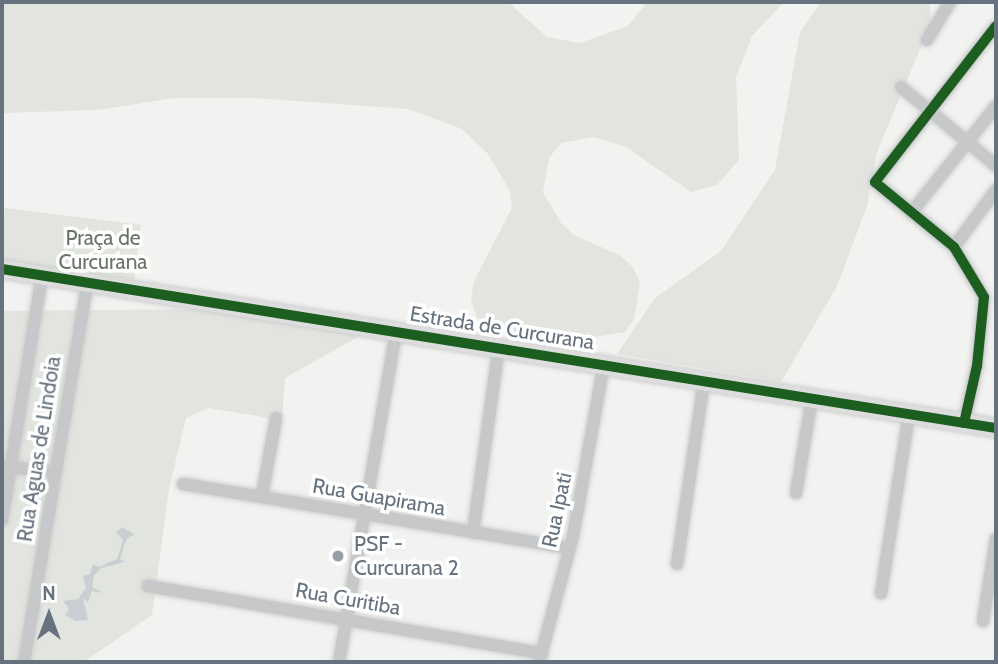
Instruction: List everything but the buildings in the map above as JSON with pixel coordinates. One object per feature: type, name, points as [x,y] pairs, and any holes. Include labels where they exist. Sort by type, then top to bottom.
[{"type":"main road","name":"Estrada de Curcurana","points":[[2,270],[499,346],[996,428]]},
{"type":"street","points":[[927,40],[950,2]]},
{"type":"street","points":[[964,423],[990,299],[954,247],[875,182],[996,26]]},
{"type":"street","points":[[901,87],[996,166]]},
{"type":"street","points":[[911,213],[996,106]]},
{"type":"street","points":[[954,247],[996,190]]},
{"type":"street","points":[[2,520],[6,466],[42,276]]},
{"type":"street","name":"Rua Aguas de Lindoia","points":[[24,662],[87,284]]},
{"type":"street","points":[[339,662],[396,331]]},
{"type":"street","points":[[473,533],[499,346]]},
{"type":"street","name":"Rua Ipati","points":[[540,658],[569,548],[604,363]]},
{"type":"street","points":[[677,564],[704,381]]},
{"type":"street","points":[[796,493],[812,397]]},
{"type":"street","points":[[881,593],[909,414]]},
{"type":"street","points":[[262,496],[276,418]]},
{"type":"street","points":[[6,466],[54,472]]},
{"type":"street","name":"Rua Guapirama","points":[[183,484],[569,548]]},
{"type":"street","points":[[983,621],[996,539]]},
{"type":"street","name":"Rua Curitiba","points":[[148,586],[347,617],[540,658]]},
{"type":"green space","points":[[2,2],[508,2],[547,37],[580,43],[628,26],[647,2],[784,2],[752,36],[736,77],[739,160],[717,185],[691,192],[626,147],[594,137],[561,143],[549,158],[543,192],[561,223],[574,235],[619,255],[633,267],[640,283],[634,319],[625,332],[576,340],[514,331],[477,318],[471,299],[474,281],[512,208],[510,191],[488,154],[462,129],[408,109],[255,98],[174,98],[98,110],[2,113]]},
{"type":"green space","points":[[821,2],[930,2],[931,23],[877,152],[867,206],[837,286],[781,382],[617,354],[655,298],[721,251],[775,170],[800,32]]},
{"type":"green space","name":"Praça de Curcurana","points":[[5,208],[141,225],[134,279],[2,263]]},
{"type":"green space","points":[[205,309],[365,333],[285,378],[282,420],[208,408],[186,418],[169,489],[152,615],[84,662],[2,662],[2,311]]},
{"type":"shaded area","points":[[122,527],[134,534],[126,540],[120,559],[125,562],[101,568],[94,576],[92,587],[103,593],[92,591],[88,602],[83,598],[88,620],[75,621],[65,615],[69,609],[63,601],[78,599],[86,588],[83,576],[90,574],[93,564],[99,567],[117,559],[123,540],[116,532]]},
{"type":"cycle path","points":[[964,423],[977,366],[984,297],[954,247],[875,182],[996,26]]},
{"type":"cycle path","points":[[2,269],[996,428]]},
{"type":"place","name":"PSF - Curcurana 2","points":[[338,556]]}]
